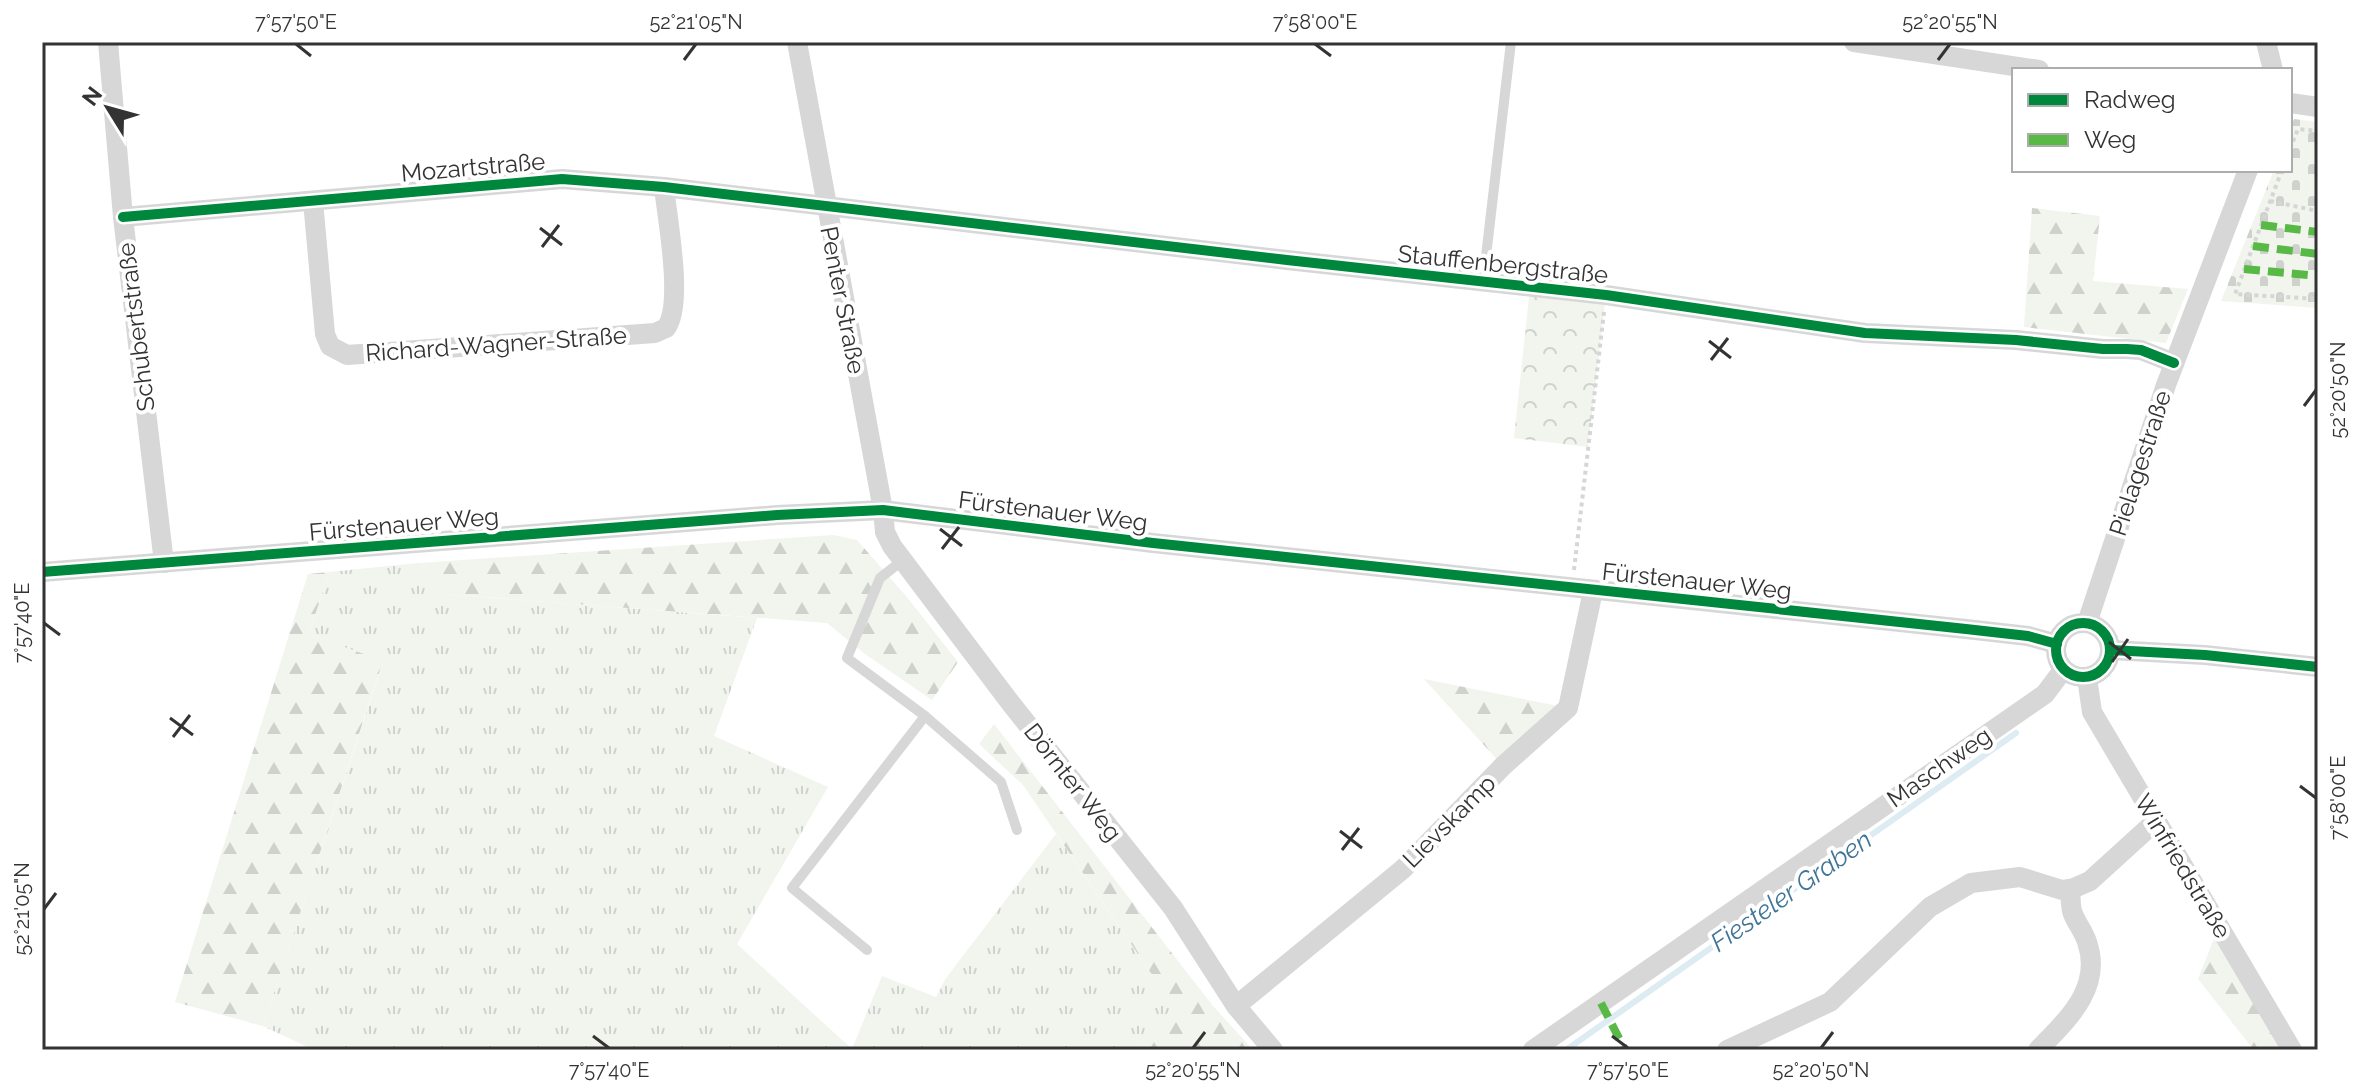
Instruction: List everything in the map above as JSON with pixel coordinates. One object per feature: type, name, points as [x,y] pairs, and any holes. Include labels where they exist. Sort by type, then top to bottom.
[{"type":"street","name":"Schubertstraße","points":[[108,42],[123,217],[164,563]]},
{"type":"street","name":"Penter Straße","points":[[797,42],[883,510]]},
{"type":"street","points":[[1854,42],[2026,68]]},
{"type":"street","points":[[2266,42],[2272,68]]},
{"type":"street","points":[[2292,103],[2318,107]]},
{"type":"street","name":"Pielagestraße","points":[[2087,623],[2174,363],[2247,172]]},
{"type":"street","name":"Mozartstraße","points":[[123,217],[562,179],[664,187],[826,206]]},
{"type":"street","name":"Richard-Wagner-Straße","points":[[313,201],[325,334],[330,346],[347,355],[655,333],[666,328],[673,314],[675,287],[664,187]]},
{"type":"street","name":"Stauffenbergstraße","points":[[826,206],[1606,295],[1865,333],[2141,350],[2174,363]]},
{"type":"street","name":"Dörnter Weg","points":[[883,510],[885,532],[903,560],[1009,701],[1173,908],[1236,1006],[1273,1050]]},
{"type":"street","name":"Fürstenauer Weg","points":[[42,572],[777,515],[883,510],[1153,543],[2028,636],[2057,644]]},
{"type":"street","name":"Lievskamp","points":[[1236,1006],[1403,869],[1503,766],[1568,708],[1583,590]]},
{"type":"street","points":[[2087,623],[2101,629],[2111,650],[2110,658],[2101,672],[2087,678],[2070,675],[2063,670],[2056,655],[2063,631],[2070,626],[2087,623]]},
{"type":"street","points":[[2111,650],[2205,655],[2318,667]]},
{"type":"street","name":"Maschweg","points":[[1533,1050],[2045,694],[2063,670]]},
{"type":"street","name":"Winfriedstraße","points":[[2087,678],[2092,712],[2292,1050]]},
{"type":"street","points":[[1727,1050],[1830,1002],[1930,907],[1971,883],[2020,877],[2062,890],[2070,889],[2090,881],[2156,821]]},
{"type":"street","points":[[2038,1050],[2081,1001],[2092,978],[2091,955],[2072,911],[2070,889]]},
{"type":"lane","points":[[1483,282],[1511,42]]},
{"type":"lane","points":[[903,560],[880,578],[847,658],[925,716],[1001,782],[1017,830]]},
{"type":"lane","points":[[867,950],[792,888],[925,716]]},
{"type":"path","points":[[2292,144],[2298,129],[2318,131]]},
{"type":"path","points":[[2281,172],[2235,294],[2318,299]]},
{"type":"path","points":[[2270,201],[2318,211]]},
{"type":"path","points":[[1583,590],[1606,295]]},
{"type":"green space","points":[[2294,119],[2318,122],[2318,308],[2221,301],[2273,172],[2292,172]]},
{"type":"green space","points":[[2032,208],[2100,216],[2093,281],[2188,289],[2166,343],[2024,327]]},
{"type":"green space","points":[[1530,287],[1606,295],[1588,447],[1514,438]]},
{"type":"green space","points":[[833,535],[857,540],[958,662],[932,700],[865,654],[827,623],[442,594],[419,563]]},
{"type":"green space","points":[[419,563],[442,594],[757,618],[714,736],[828,787],[737,944],[852,1049],[882,976],[936,997],[946,978],[1056,834],[1174,1007],[1134,1050],[314,1050],[263,1026],[383,662],[309,634],[329,572]]},
{"type":"green space","points":[[329,572],[309,634],[383,661],[263,1026],[175,1002],[308,574]]},
{"type":"green space","points":[[1424,679],[1568,708],[1503,766]]},
{"type":"green space","points":[[994,724],[1213,1006],[1253,1050],[1134,1050],[1174,1007],[1023,785],[979,744]]},
{"type":"green space","points":[[2215,936],[2283,1050],[2254,1050],[2198,979]]},
{"type":"waterway","name":"Fiesteler Graben","points":[[1566,1050],[2016,733]]},
{"type":"marked path","points":[[2261,225],[2318,232]]},
{"type":"marked path","points":[[2253,246],[2318,254]]},
{"type":"marked path","points":[[2244,269],[2318,276]]},
{"type":"marked path","points":[[1601,1003],[1625,1050]]},
{"type":"cycle path","points":[[123,217],[562,179],[664,187],[1606,295],[1865,333],[2141,350],[2174,363]]},
{"type":"cycle path","points":[[42,572],[777,515],[883,510],[1153,543],[2028,636],[2057,644]]},
{"type":"cycle path","points":[[2083,623],[2094,625],[2102,631],[2108,639],[2110,650],[2108,661],[2102,669],[2094,675],[2083,677],[2072,675],[2064,669],[2058,661],[2056,650],[2058,639],[2064,631],[2072,625],[2083,623]]},
{"type":"cycle path","points":[[2111,650],[2205,655],[2318,667]]}]
